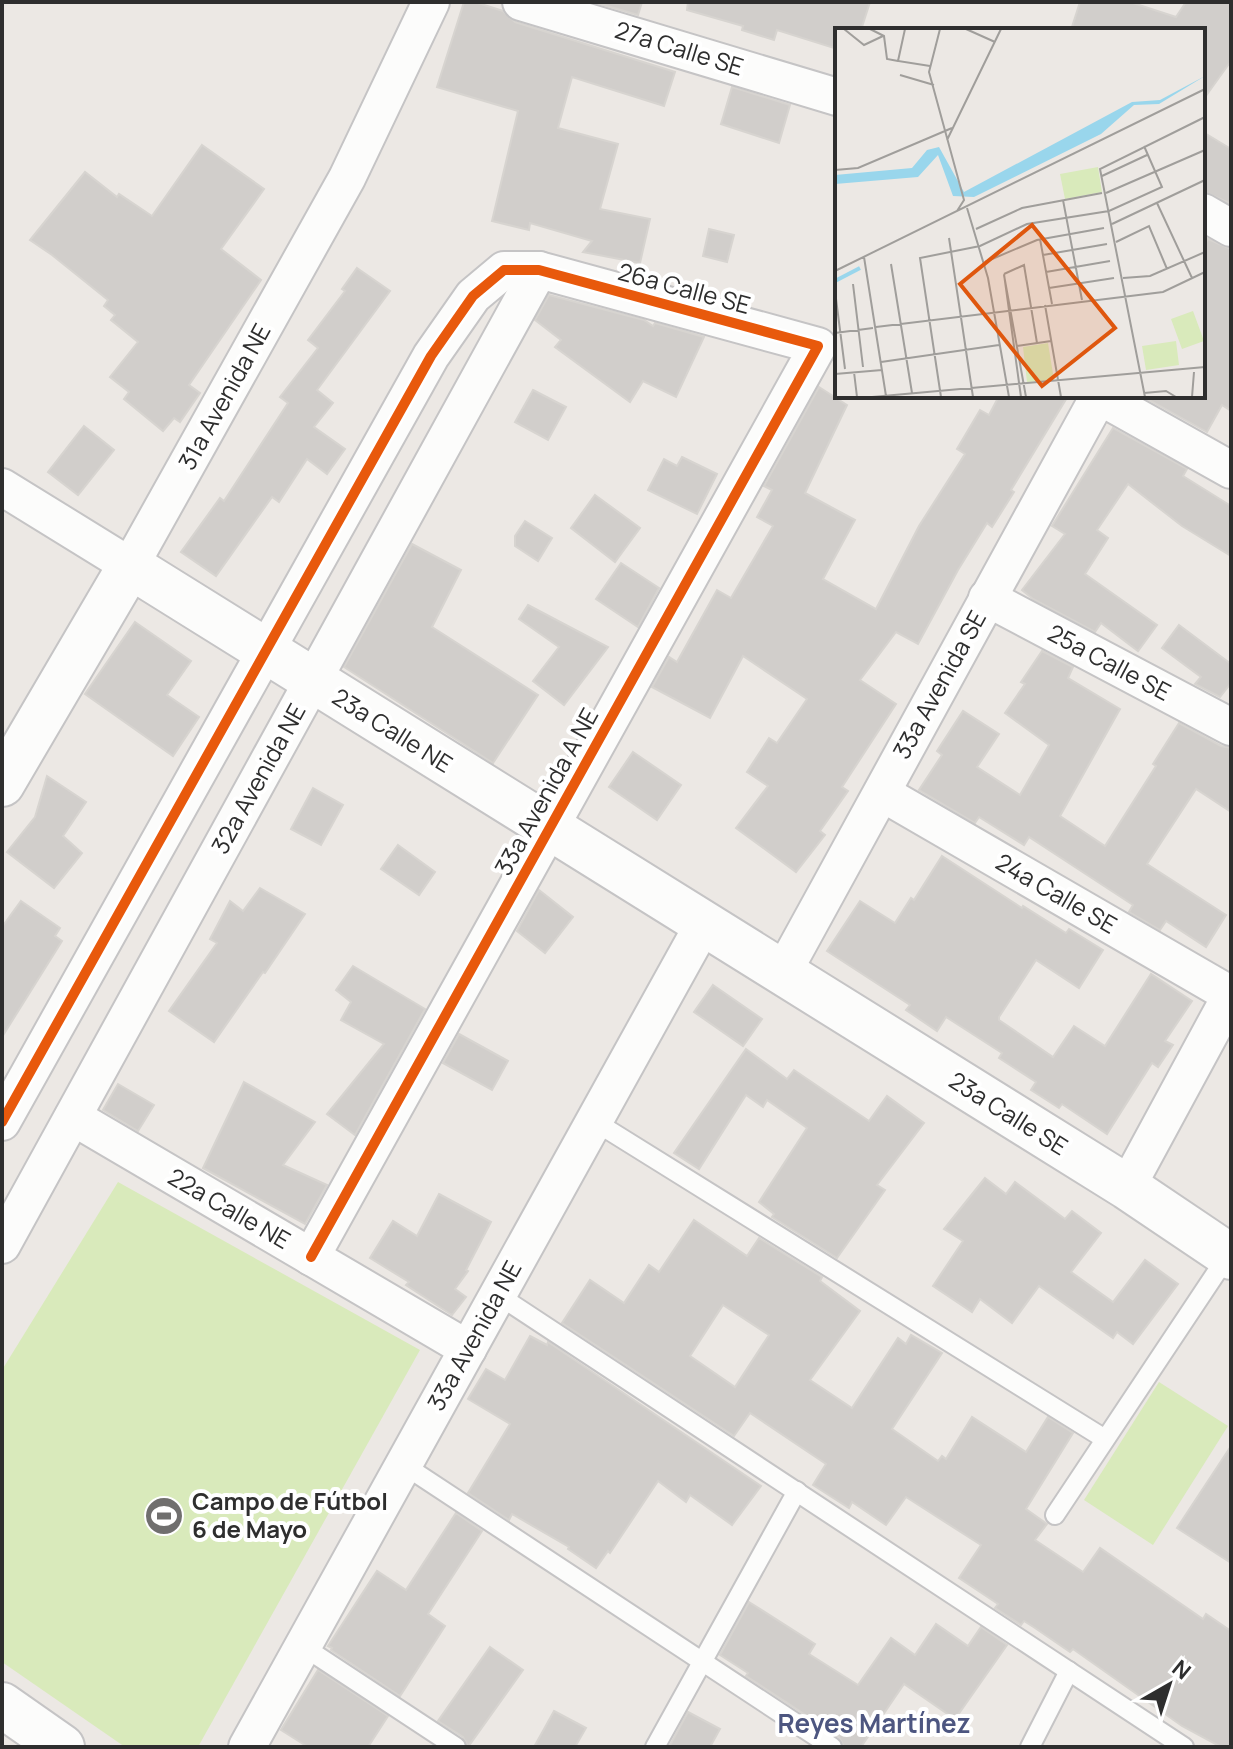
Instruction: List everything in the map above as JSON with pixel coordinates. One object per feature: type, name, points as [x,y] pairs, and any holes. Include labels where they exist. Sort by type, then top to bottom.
[{"type":"street","name":"31a Avenida NE","points":[[2,784],[130,566],[347,178],[431,2]]},
{"type":"street","name":"27a Calle SE","points":[[521,2],[835,96]]},
{"type":"street","points":[[1205,213],[1231,228]]},
{"type":"street","name":"26a Calle SE","points":[[2,1122],[431,356],[473,296],[504,270],[539,270],[818,346]]},
{"type":"street","name":"32a Avenida NE","points":[[2,1245],[539,270]]},
{"type":"street","name":"33a Avenida A NE","points":[[311,1257],[818,346]]},
{"type":"street","name":"33a Avenida SE","points":[[782,974],[1098,398]]},
{"type":"street","points":[[1103,398],[1231,470]]},
{"type":"street","name":"23a Calle NE","points":[[2,487],[782,974]]},
{"type":"street","name":"25a Calle SE","points":[[987,598],[1231,727]]},
{"type":"street","name":"24a Calle SE","points":[[882,793],[1231,995]]},
{"type":"street","name":"33a Avenida NE","points":[[247,1747],[703,925]]},
{"type":"street","name":"23a Calle SE","points":[[782,974],[1127,1187],[1229,1256]]},
{"type":"street","points":[[1127,1187],[1231,995]]},
{"type":"street","name":"22a Calle NE","points":[[73,1117],[468,1349]]},
{"type":"street","points":[[2,1705],[57,1746]]},
{"type":"lane","points":[[594,1121],[1105,1439]]},
{"type":"lane","points":[[1055,1515],[1229,1256]]},
{"type":"lane","points":[[498,1295],[1184,1747]]},
{"type":"lane","points":[[404,1465],[832,1747]]},
{"type":"lane","points":[[655,1747],[797,1491]]},
{"type":"lane","points":[[304,1647],[456,1747]]},
{"type":"lane","points":[[1030,1747],[1069,1671]]},
{"type":"green space","name":"Campo de Fútbol 6 de Mayo","points":[[118,1182],[420,1350],[198,1747],[125,1747],[2,1662],[2,1370]]},
{"type":"green space","points":[[1159,1382],[1228,1426],[1153,1545],[1084,1500]]},
{"type":"building","points":[[464,2],[475,2],[503,11],[515,22],[675,72],[664,106],[572,77],[558,128],[618,144],[600,209],[650,219],[640,263],[583,252],[592,241],[530,223],[529,230],[492,221],[518,111],[437,87]]},
{"type":"building","points":[[594,2],[642,2],[638,15]]},
{"type":"building","points":[[688,2],[870,2],[862,28],[835,28],[835,48],[777,30],[774,40],[742,30],[743,26],[687,10]]},
{"type":"building","points":[[1080,2],[1130,2],[1176,17],[1186,2],[1231,2],[1231,61],[1205,97],[1205,28],[1072,28]]},
{"type":"building","points":[[732,87],[790,105],[779,143],[721,124]]},
{"type":"building","points":[[1205,133],[1231,149],[1231,204],[1205,192]]},
{"type":"building","points":[[202,145],[264,189],[221,249],[261,280],[189,385],[200,393],[180,422],[174,418],[163,431],[124,399],[129,392],[110,377],[138,342],[111,320],[115,315],[104,306],[108,300],[30,240],[85,172],[117,197],[119,194],[152,216]]},
{"type":"building","points":[[709,229],[734,235],[727,262],[703,256]]},
{"type":"building","points":[[1208,239],[1231,249],[1231,411],[1222,405],[1207,432],[1146,398],[1205,398],[1205,244]]},
{"type":"building","points":[[357,268],[390,291],[317,390],[333,403],[314,427],[345,449],[327,474],[307,459],[279,502],[272,497],[216,576],[181,552],[220,498],[224,501],[288,403],[280,397],[318,348],[308,340],[345,291],[342,289]]},
{"type":"building","points":[[549,295],[644,320],[653,326],[655,323],[704,337],[676,397],[643,381],[630,402],[555,347],[561,340],[535,320]]},
{"type":"building","points":[[819,387],[847,405],[805,493],[855,520],[823,579],[876,609],[919,526],[965,454],[957,449],[980,410],[989,415],[998,398],[1067,398],[992,527],[987,523],[958,570],[918,644],[896,632],[860,680],[896,704],[842,787],[848,791],[820,831],[825,835],[796,872],[736,828],[768,786],[747,772],[769,738],[777,743],[807,699],[743,656],[710,718],[652,687],[669,657],[677,662],[717,590],[731,598],[773,526],[757,517],[772,490],[764,486]]},
{"type":"building","points":[[533,390],[566,407],[548,440],[515,422]]},
{"type":"building","points":[[84,426],[114,450],[78,495],[48,472]]},
{"type":"building","points":[[1113,428],[1187,469],[1183,476],[1231,506],[1231,556],[1182,526],[1128,484],[1097,530],[1108,538],[1085,574],[1157,625],[1138,651],[1101,623],[1095,632],[1022,590],[1065,534],[1052,526]]},
{"type":"building","points":[[682,457],[717,474],[697,514],[648,490],[664,459],[677,466]]},
{"type":"building","points":[[595,495],[640,528],[615,562],[571,528]]},
{"type":"building","points":[[525,521],[552,538],[538,561],[515,546],[515,536]]},
{"type":"building","points":[[412,544],[461,570],[432,627],[538,695],[493,763],[344,667]]},
{"type":"building","points":[[621,563],[659,588],[638,627],[596,599]]},
{"type":"building","points":[[528,605],[608,647],[564,705],[533,681],[559,647],[519,619]]},
{"type":"building","points":[[135,622],[191,661],[167,695],[199,717],[173,756],[85,694]]},
{"type":"building","points":[[1179,625],[1231,664],[1231,683],[1220,697],[1195,684],[1201,677],[1162,648]]},
{"type":"building","points":[[1042,651],[1073,667],[1068,678],[1120,709],[1060,816],[1105,846],[1156,766],[1153,764],[1179,723],[1221,746],[1231,748],[1231,812],[1196,789],[1147,864],[1226,915],[1206,947],[1166,921],[1160,930],[1129,912],[1133,905],[1029,837],[1024,845],[979,817],[975,823],[919,790],[942,755],[937,751],[963,711],[999,734],[977,767],[1020,795],[1049,745],[1005,713]]},
{"type":"building","points":[[633,752],[681,785],[657,820],[609,787]]},
{"type":"building","points":[[47,776],[86,802],[63,836],[82,853],[54,888],[7,852],[35,817]]},
{"type":"building","points":[[313,788],[343,805],[321,845],[291,829]]},
{"type":"building","points":[[398,845],[435,872],[419,895],[381,869]]},
{"type":"building","points":[[942,856],[1022,908],[1066,933],[1069,929],[1103,950],[1079,988],[1036,960],[999,1017],[999,1020],[1053,1057],[1074,1026],[1105,1046],[1151,974],[1192,1001],[1165,1041],[1173,1045],[1158,1067],[1152,1063],[1107,1134],[1062,1104],[1059,1108],[1031,1090],[1036,1082],[999,1058],[1002,1053],[946,1017],[937,1031],[906,1010],[910,1005],[827,951],[860,901],[895,923]]},
{"type":"building","points":[[260,888],[305,914],[214,1042],[169,1011],[217,943],[210,939],[230,901],[243,911]]},
{"type":"building","points":[[539,890],[573,917],[545,953],[517,931]]},
{"type":"building","points":[[21,901],[60,928],[55,936],[62,941],[2,1037],[2,927]]},
{"type":"building","points":[[353,966],[425,1009],[355,1135],[327,1114],[384,1044],[341,1020],[351,1002],[336,990]]},
{"type":"building","points":[[713,985],[762,1019],[743,1046],[694,1012]]},
{"type":"building","points":[[459,1034],[508,1061],[492,1090],[443,1063]]},
{"type":"building","points":[[746,1049],[787,1079],[794,1070],[869,1121],[887,1096],[924,1123],[877,1185],[885,1190],[837,1258],[772,1217],[774,1214],[759,1202],[807,1128],[767,1100],[763,1107],[746,1095],[699,1169],[674,1153]]},
{"type":"building","points":[[244,1082],[315,1122],[283,1165],[327,1185],[305,1224],[203,1168]]},
{"type":"building","points":[[118,1084],[154,1105],[138,1131],[103,1110]]},
{"type":"building","points":[[985,1178],[1006,1194],[1015,1182],[1065,1219],[1072,1211],[1101,1233],[1071,1272],[1113,1302],[1145,1260],[1178,1284],[1133,1344],[1117,1332],[1113,1338],[1039,1286],[1012,1323],[980,1299],[972,1312],[933,1286],[963,1241],[944,1229]]},
{"type":"building","points":[[439,1194],[491,1222],[468,1271],[455,1289],[466,1297],[452,1315],[406,1285],[409,1282],[370,1258],[393,1221],[417,1236]]},
{"type":"building","points":[[694,1220],[747,1256],[759,1238],[822,1277],[820,1281],[860,1311],[810,1380],[852,1408],[898,1338],[906,1344],[911,1335],[942,1353],[892,1429],[938,1461],[942,1456],[946,1459],[972,1417],[1026,1452],[1048,1417],[1073,1433],[1026,1509],[1047,1524],[1035,1540],[1083,1572],[1100,1548],[1203,1619],[1206,1614],[1231,1631],[1231,1747],[1221,1747],[1182,1726],[1073,1649],[1070,1652],[1024,1621],[1021,1625],[995,1608],[998,1604],[959,1578],[981,1545],[906,1497],[886,1525],[852,1502],[849,1508],[813,1485],[826,1464],[750,1413],[734,1436],[562,1323],[590,1280],[624,1303],[649,1265],[659,1272]],"holes":[[[723,1305],[769,1335],[735,1387],[690,1356]]]},
{"type":"building","points":[[530,1336],[547,1345],[548,1342],[761,1486],[732,1525],[690,1495],[686,1502],[658,1481],[610,1553],[608,1551],[596,1568],[569,1547],[512,1514],[509,1520],[468,1493],[510,1424],[468,1399],[486,1369],[505,1380]]},
{"type":"building","points":[[1231,1446],[1231,1563],[1177,1528]]},
{"type":"building","points":[[456,1513],[482,1531],[428,1614],[445,1626],[400,1696],[328,1646],[377,1571],[406,1590]]},
{"type":"building","points":[[749,1602],[815,1644],[809,1654],[858,1685],[891,1638],[915,1655],[936,1624],[968,1646],[981,1627],[1007,1645],[955,1719],[904,1684],[861,1747],[844,1747],[839,1737],[746,1676],[748,1673],[720,1655]]},
{"type":"building","points":[[490,1647],[523,1670],[468,1747],[463,1737],[438,1721]]},
{"type":"building","points":[[318,1670],[388,1716],[368,1747],[308,1747],[281,1730]]},
{"type":"building","points":[[554,1711],[586,1728],[575,1747],[534,1747]]},
{"type":"building","points":[[688,1712],[720,1729],[710,1747],[669,1747]]},
{"type":"cycle path","points":[[2,1122],[431,356],[473,296],[504,270],[539,270],[818,346],[311,1257]]},
{"type":"place","name":"Campo de Fútbol 6 de Mayo","points":[[164,1516]]},
{"type":"district","name":"Reyes Martínez","points":[[874,1724]]}]
